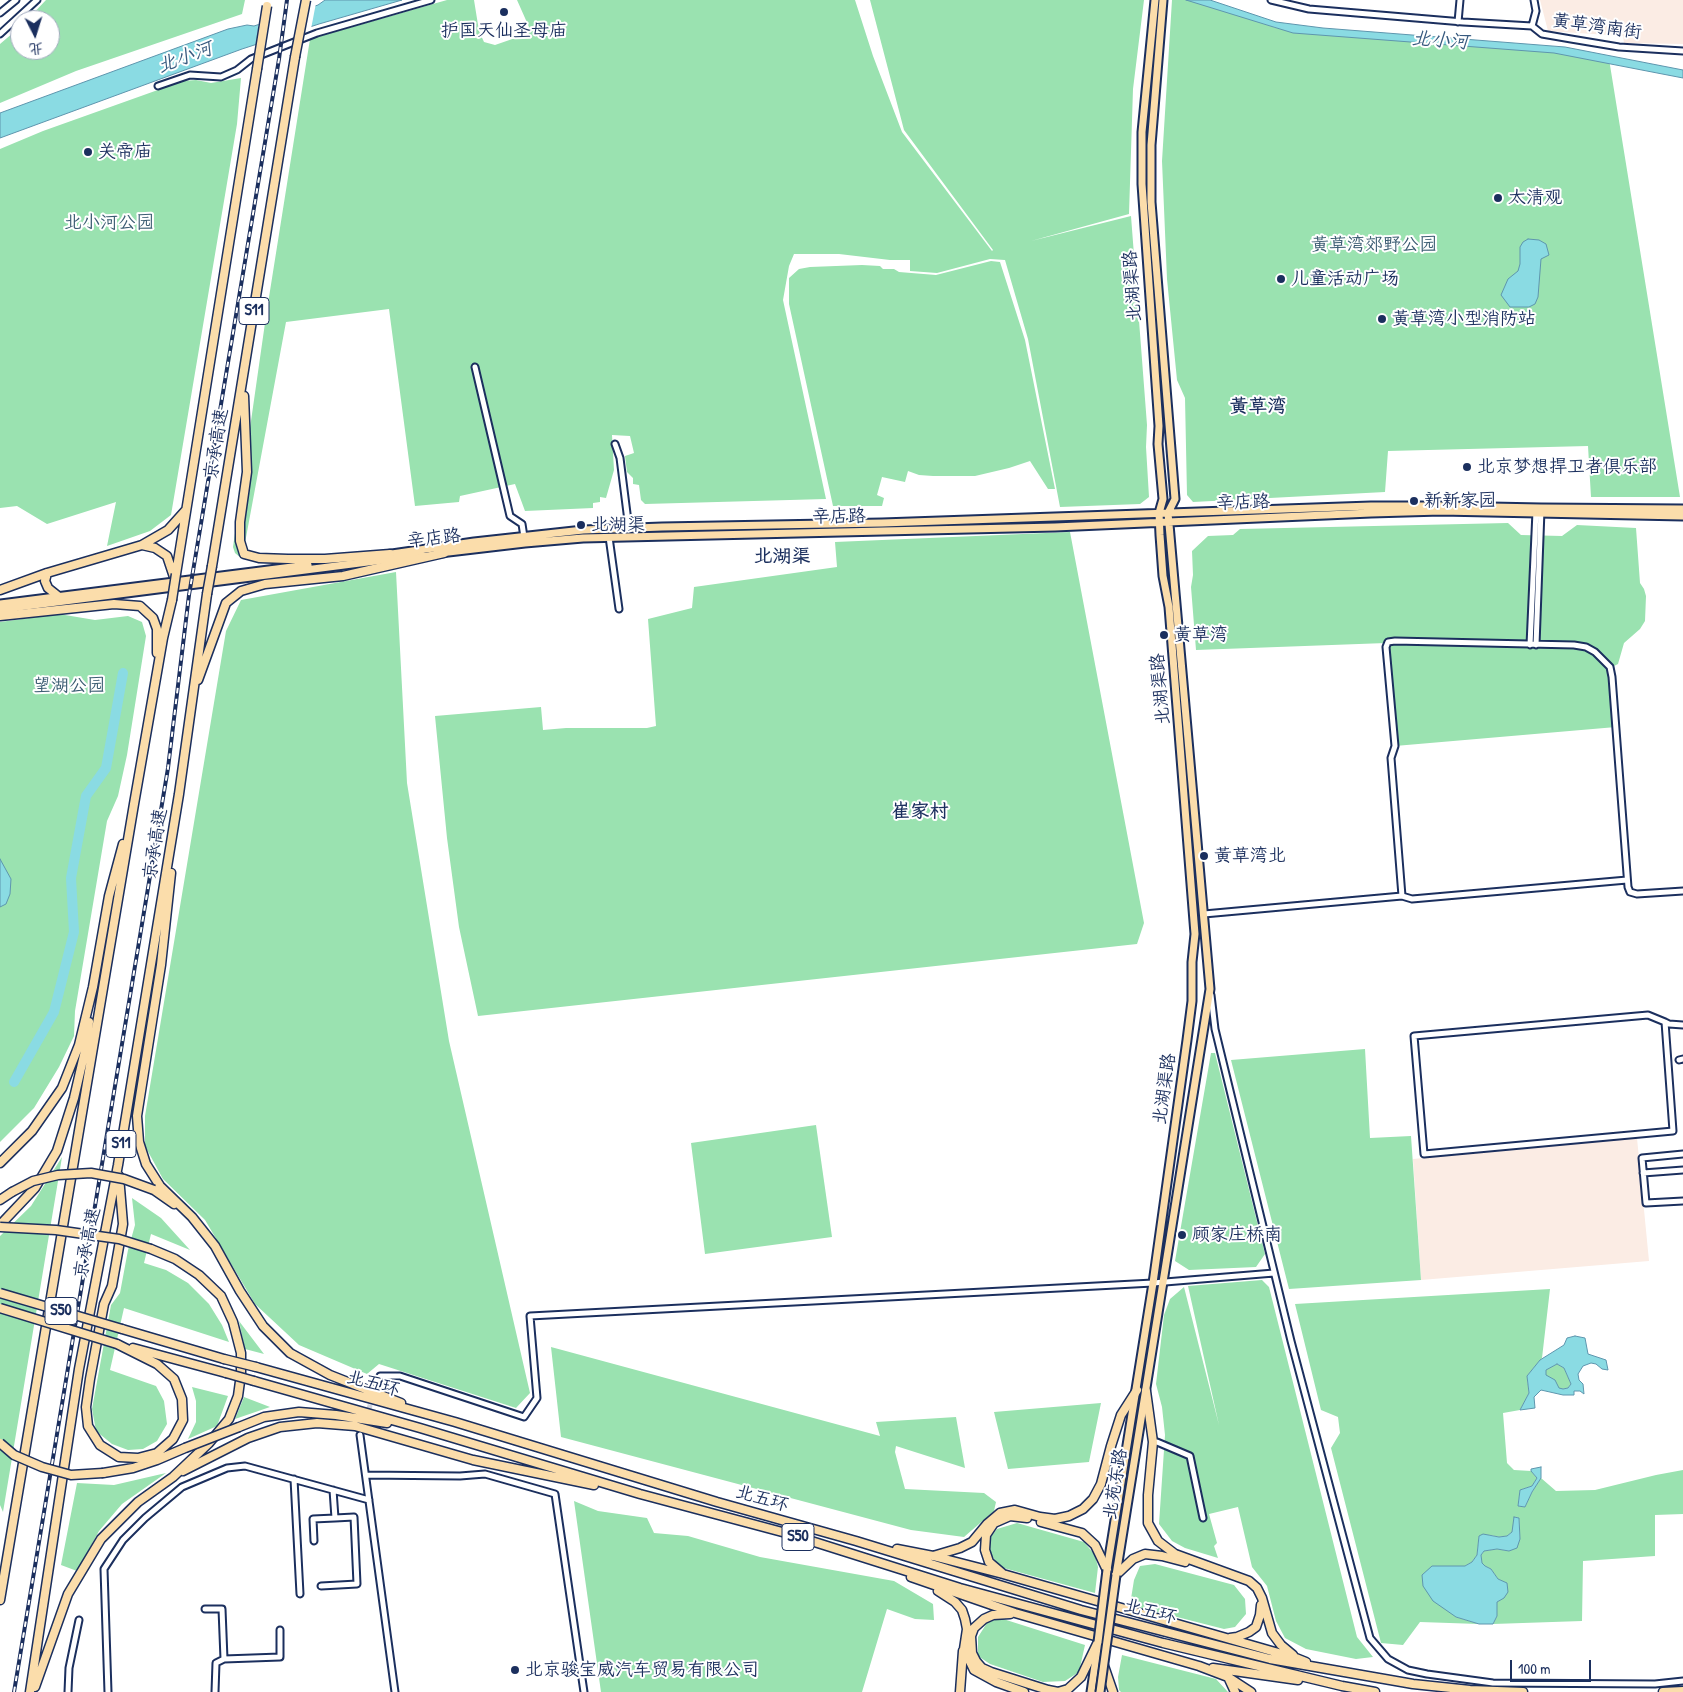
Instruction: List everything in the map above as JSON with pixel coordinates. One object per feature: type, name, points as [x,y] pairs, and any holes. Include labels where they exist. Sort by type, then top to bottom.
[{"type":"highway","name":"京承高速","points":[[32,1692],[79,1369],[118,1165],[179,794],[207,594],[306,0]]},
{"type":"highway","name":"京承高速","points":[[0,1600],[134,804],[157,672],[172,600],[268,3]]},
{"type":"highway","points":[[243,379],[246,472],[240,522],[240,541],[244,554],[259,558],[288,559],[386,552]]},
{"type":"highway","points":[[0,590],[142,545],[168,530],[186,510]]},
{"type":"highway","points":[[142,545],[155,548],[167,556],[176,576]]},
{"type":"highway","points":[[194,691],[226,603],[241,591],[265,584],[352,574],[444,552]]},
{"type":"highway","points":[[48,574],[45,581],[48,588],[58,596]]},
{"type":"highway","points":[[0,616],[114,604],[140,606],[153,618],[157,629],[157,672]]},
{"type":"highway","points":[[179,794],[161,965],[137,1116],[140,1142],[146,1164],[160,1186],[192,1217],[215,1246],[240,1291],[263,1326],[290,1353],[330,1375],[455,1422]]},
{"type":"highway","points":[[0,1226],[35,1188],[57,1151],[74,1098],[85,1050],[93,987],[109,896],[134,804]]},
{"type":"highway","points":[[0,1163],[32,1131],[62,1088],[79,1045],[93,987]]},
{"type":"highway","points":[[117,1344],[157,1364],[174,1380],[182,1399],[183,1420],[173,1439],[157,1453],[138,1458],[119,1457],[100,1445],[88,1426],[86,1407],[104,1304],[112,1286],[123,1224],[118,1165]]},
{"type":"highway","points":[[0,1200],[33,1181],[58,1175],[91,1173],[124,1179],[154,1190],[192,1217]]},
{"type":"highway","points":[[0,1226],[56,1230],[119,1239],[175,1258],[199,1275],[221,1296],[233,1322],[241,1353],[238,1396],[229,1418],[209,1443],[173,1477],[138,1502],[101,1539],[68,1594],[32,1692]]},
{"type":"highway","name":"北五环","points":[[0,1293],[224,1359],[455,1422],[716,1502],[856,1541],[1081,1610],[1270,1658],[1317,1667],[1413,1684],[1470,1690],[1523,1692]]},
{"type":"highway","name":"北五环","points":[[0,1308],[117,1344],[420,1428],[640,1494],[786,1533],[997,1598],[1164,1643],[1342,1686],[1375,1692]]},
{"type":"highway","points":[[933,1556],[960,1548],[972,1542],[987,1524],[1000,1514],[1015,1510],[1055,1519],[1069,1516],[1083,1509],[1093,1499],[1101,1484],[1110,1446],[1121,1415],[1137,1390]]},
{"type":"highway","points":[[1146,1391],[1153,1442],[1148,1496],[1148,1523],[1154,1535],[1158,1541],[1176,1554],[1249,1581],[1257,1588],[1262,1598],[1272,1633],[1281,1645],[1296,1658]]},
{"type":"highway","points":[[0,1443],[14,1455],[42,1468],[71,1475],[103,1473],[133,1468],[264,1417],[299,1412],[336,1415],[420,1428]]},
{"type":"highway","points":[[173,1477],[248,1438],[280,1427],[317,1423],[356,1426],[472,1460],[640,1494]]},
{"type":"highway","points":[[1003,1574],[989,1562],[984,1550],[986,1535],[994,1523],[1010,1516],[1022,1517],[1082,1533],[1095,1545],[1107,1570]]},
{"type":"highway","points":[[856,1541],[933,1556],[1003,1574],[1296,1658],[1317,1667]]},
{"type":"highway","points":[[1116,1575],[1133,1559],[1145,1554],[1179,1560],[1246,1582],[1255,1591],[1261,1604],[1260,1615],[1256,1626],[1249,1632],[1237,1637],[1228,1638]]},
{"type":"highway","points":[[861,1557],[928,1584],[1015,1613],[1199,1666],[1228,1677],[1250,1692]]},
{"type":"highway","points":[[928,1584],[955,1602],[962,1610],[966,1619],[967,1629],[960,1692]]},
{"type":"highway","points":[[1015,1613],[993,1615],[984,1619],[974,1628],[971,1636],[972,1653],[982,1668],[1058,1692],[1068,1689],[1081,1677],[1098,1642]]},
{"type":"highway","points":[[964,1649],[974,1670],[990,1680],[1024,1692]]},
{"type":"highway","points":[[1103,1663],[1113,1692]]},
{"type":"highway","points":[[1199,1666],[1342,1686]]},
{"type":"highway","points":[[1228,1677],[1235,1692]]},
{"type":"highway","points":[[1663,1692],[1683,1691]]},
{"type":"main road","name":"北湖渠路","points":[[1154,1283],[1192,1001],[1192,962],[1195,934],[1170,607],[1163,576],[1159,522],[1162,499],[1158,444],[1159,426],[1142,184],[1142,132],[1155,2]]},
{"type":"main road","name":"北湖渠路","points":[[1163,3],[1153,109],[1150,169],[1151,202],[1175,499],[1169,517],[1210,989],[1163,1282]]},
{"type":"main road","name":"辛店路","points":[[0,604],[386,552],[583,530],[882,523],[1159,513],[1169,517],[1441,511],[1683,509]]},
{"type":"main road","name":"辛店路","points":[[1539,511],[1683,516]]},
{"type":"main road","name":"辛店路","points":[[0,611],[18,607],[525,543],[609,537],[1159,522],[1169,517]]},
{"type":"main road","points":[[699,526],[699,535]]},
{"type":"main road","name":"北苑东路","points":[[1100,1692],[1116,1575],[1163,1282]]},
{"type":"main road","name":"北苑东路","points":[[1091,1692],[1107,1570],[1154,1283]]},
{"type":"street","points":[[0,13],[16,0]]},
{"type":"street","points":[[0,34],[28,13],[37,0]]},
{"type":"street","points":[[158,86],[190,75],[221,78],[238,70],[251,59],[317,33],[431,0]]},
{"type":"street","name":"黄草湾南街","points":[[1271,0],[1292,2],[1309,9],[1458,22],[1532,26],[1542,34],[1570,39],[1619,47],[1683,51]]},
{"type":"street","points":[[1458,22],[1460,0]]},
{"type":"street","points":[[1532,26],[1536,11],[1534,0]]},
{"type":"street","points":[[475,367],[510,516],[522,524],[524,537]]},
{"type":"street","points":[[615,444],[620,458],[629,529]]},
{"type":"street","points":[[1533,645],[1539,511]]},
{"type":"street","points":[[609,537],[618,609]]},
{"type":"street","points":[[1402,896],[1391,758],[1395,746],[1386,647],[1388,642],[1395,641],[1574,645],[1586,647],[1595,652],[1610,667],[1612,676],[1630,892],[1636,894],[1683,891]]},
{"type":"street","points":[[1204,914],[1402,896],[1412,899],[1628,880]]},
{"type":"street","points":[[1210,989],[1215,1029],[1274,1273],[1370,1638],[1388,1659],[1408,1670],[1493,1683],[1646,1684],[1683,1681]]},
{"type":"street","points":[[1665,1022],[1673,1131],[1424,1154],[1414,1036],[1648,1015],[1665,1022],[1669,1024],[1683,1025]]},
{"type":"street","points":[[1683,1154],[1642,1158],[1646,1203],[1683,1201]]},
{"type":"street","points":[[1643,1173],[1683,1170]]},
{"type":"street","points":[[375,1389],[380,1376],[400,1376],[524,1417],[537,1398],[530,1316],[1154,1283],[1274,1273]]},
{"type":"street","points":[[360,1436],[395,1692]]},
{"type":"street","points":[[1157,1442],[1190,1456],[1203,1518]]},
{"type":"street","points":[[108,1692],[104,1569],[123,1540],[145,1518],[182,1487],[227,1468],[244,1466],[369,1500]]},
{"type":"street","points":[[366,1475],[452,1476],[485,1474],[555,1494],[584,1692]]},
{"type":"street","points":[[294,1479],[300,1594]]},
{"type":"street","points":[[332,1490],[335,1518]]},
{"type":"street","points":[[314,1542],[312,1519],[354,1517],[357,1584],[321,1586]]},
{"type":"street","points":[[205,1609],[222,1609],[224,1659]]},
{"type":"street","points":[[68,1692],[68,1668],[79,1620]]},
{"type":"street","points":[[215,1692],[216,1663],[224,1659],[280,1657],[280,1630]]},
{"type":"shaded area","points":[[1540,0],[1683,0],[1683,44],[1624,43],[1623,36],[1548,31]]},
{"type":"shaded area","points":[[1637,1138],[1649,1261],[1421,1280],[1413,1159]]},
{"type":"green space","points":[[46,0],[245,0],[242,14],[76,71],[0,103],[0,44],[10,36],[10,60],[60,60],[60,10],[36,10]]},
{"type":"green space","points":[[447,0],[474,0],[479,31],[484,42],[495,45],[521,36],[529,27],[517,0],[855,0],[873,56],[902,132],[992,251],[904,130],[870,0],[1144,0],[1133,89],[1129,214],[1031,241],[1131,216],[1147,425],[1146,447],[1149,497],[1140,504],[1060,507],[1028,339],[1005,260],[990,259],[937,273],[910,271],[910,260],[890,260],[839,254],[794,254],[789,266],[783,300],[826,499],[645,504],[641,500],[639,485],[633,484],[633,478],[627,472],[625,456],[634,453],[630,436],[612,435],[614,470],[606,498],[600,497],[600,502],[593,503],[593,508],[525,511],[515,484],[460,496],[459,502],[415,506],[389,309],[286,322],[242,559],[235,553],[233,547],[266,316],[310,39]]},
{"type":"green space","name":"黄草湾郊野公园","points":[[1172,0],[1199,0],[1276,28],[1571,51],[1609,59],[1680,497],[1591,497],[1588,446],[1388,451],[1385,492],[1193,502],[1187,495],[1185,398],[1177,380],[1167,279],[1162,161]]},
{"type":"green space","name":"北小河公园","points":[[241,78],[237,124],[171,515],[150,531],[107,546],[116,502],[47,524],[17,506],[0,508],[0,149],[43,131],[183,81],[196,80],[211,83]]},
{"type":"green space","points":[[991,261],[1000,262],[1025,340],[1055,489],[1048,489],[1030,461],[975,476],[919,475],[908,471],[905,482],[882,477],[877,495],[884,498],[882,506],[833,506],[789,304],[789,278],[799,269],[810,267],[862,265],[880,266],[883,269],[894,269],[899,272],[936,275]]},
{"type":"green space","points":[[1508,523],[1521,535],[1562,536],[1577,525],[1636,528],[1640,583],[1646,596],[1645,621],[1640,629],[1624,643],[1618,664],[1610,668],[1616,727],[1395,746],[1386,643],[1196,650],[1191,587],[1193,575],[1192,551],[1208,536],[1233,535],[1240,529]]},
{"type":"green space","points":[[1070,532],[1144,923],[1137,944],[478,1016],[459,927],[447,838],[435,716],[541,707],[543,730],[566,728],[647,728],[656,726],[648,619],[692,608],[694,587],[837,567],[835,542]]},
{"type":"green space","points":[[396,572],[407,783],[449,1041],[530,1393],[516,1408],[379,1364],[367,1374],[299,1345],[255,1304],[205,1220],[163,1179],[145,1146],[145,1116],[226,631],[241,600]]},
{"type":"green space","name":"望湖公园","points":[[59,614],[95,620],[128,616],[142,622],[146,636],[127,755],[118,796],[107,821],[75,1011],[74,1036],[59,1067],[34,1108],[0,1142],[0,622]]},
{"type":"green space","points":[[1365,1049],[1370,1138],[1411,1136],[1421,1280],[1289,1289],[1231,1060]]},
{"type":"green space","points":[[1211,1053],[1215,1053],[1265,1254],[1256,1267],[1189,1270],[1175,1261]]},
{"type":"green space","points":[[816,1125],[832,1237],[705,1254],[691,1143]]},
{"type":"green space","points":[[62,1157],[3,1512],[0,1505],[0,1236],[31,1206]]},
{"type":"green space","points":[[132,1198],[161,1218],[190,1250],[151,1234],[144,1263],[166,1270],[188,1283],[209,1304],[222,1325],[229,1342],[124,1308],[110,1370],[156,1386],[164,1401],[167,1424],[157,1441],[143,1449],[128,1450],[112,1444],[96,1431],[92,1409],[111,1305],[120,1293],[135,1225]]},
{"type":"green space","points":[[1262,1280],[1269,1287],[1357,1637],[1373,1657],[1356,1659],[1306,1649],[1285,1638],[1276,1621],[1267,1586],[1252,1567],[1238,1507],[1209,1514],[1217,1543],[1214,1546],[1218,1558],[1185,1548],[1172,1541],[1159,1524],[1165,1435],[1162,1407],[1156,1384],[1164,1315],[1170,1299],[1184,1287],[1219,1425],[1188,1286]]},
{"type":"green space","points":[[1550,1289],[1542,1358],[1527,1376],[1529,1393],[1520,1410],[1503,1413],[1507,1463],[1514,1470],[1531,1471],[1537,1478],[1532,1486],[1520,1490],[1518,1506],[1525,1507],[1541,1478],[1556,1491],[1595,1490],[1683,1470],[1683,1514],[1655,1515],[1655,1556],[1583,1561],[1582,1621],[1493,1624],[1497,1616],[1497,1602],[1503,1598],[1507,1584],[1498,1579],[1491,1569],[1482,1563],[1481,1555],[1484,1551],[1497,1549],[1509,1551],[1520,1539],[1519,1518],[1515,1517],[1512,1532],[1507,1536],[1479,1536],[1477,1555],[1472,1562],[1465,1566],[1433,1566],[1456,1617],[1479,1624],[1420,1622],[1403,1645],[1381,1643],[1331,1448],[1340,1433],[1338,1417],[1321,1410],[1295,1304]]},
{"type":"green space","points":[[239,1321],[264,1354],[245,1349]]},
{"type":"green space","points":[[551,1347],[880,1436],[876,1422],[956,1417],[965,1468],[896,1446],[895,1452],[905,1489],[984,1493],[996,1502],[994,1511],[964,1537],[911,1530],[561,1437]]},
{"type":"green space","points":[[1557,1364],[1564,1368],[1571,1384],[1568,1388],[1559,1389],[1555,1381],[1546,1376],[1545,1370]]},
{"type":"green space","points":[[192,1387],[228,1396],[217,1426],[188,1439],[196,1422],[196,1401]]},
{"type":"green space","points":[[244,1397],[270,1407],[235,1419]]},
{"type":"green space","points":[[1101,1403],[1089,1462],[1008,1469],[994,1412]]},
{"type":"green space","points":[[166,1473],[122,1504],[99,1531],[77,1571],[61,1565],[77,1483],[114,1485]]},
{"type":"green space","points":[[574,1501],[598,1511],[647,1518],[654,1533],[688,1536],[760,1557],[894,1581],[933,1604],[934,1620],[915,1619],[887,1609],[862,1692],[601,1692]]},
{"type":"green space","points":[[1017,1523],[1084,1542],[1095,1555],[1098,1567],[1095,1593],[1000,1567],[990,1553],[989,1539],[997,1529]]},
{"type":"green space","points":[[1155,1564],[1234,1585],[1245,1599],[1246,1614],[1235,1627],[1224,1629],[1130,1605],[1134,1580],[1140,1566]]},
{"type":"green space","points":[[1000,1618],[1085,1645],[1079,1672],[1065,1681],[1043,1682],[990,1664],[978,1656],[978,1637],[987,1623]]},
{"type":"green space","points":[[1122,1655],[1216,1679],[1228,1692],[1121,1692],[1119,1690],[1118,1677]]},
{"type":"water","name":"北小河","points":[[325,0],[402,0],[242,49],[0,138],[0,113],[228,29],[247,25],[254,26],[318,5]]},
{"type":"water","points":[[1186,0],[1210,0],[1276,22],[1323,28],[1565,47],[1683,70],[1683,78],[1554,53],[1293,33]]},
{"type":"water","points":[[1528,239],[1539,240],[1546,244],[1549,255],[1541,259],[1538,297],[1535,304],[1529,307],[1510,307],[1501,295],[1508,279],[1518,271],[1520,247]]},
{"type":"water","points":[[0,859],[11,879],[10,894],[6,904],[0,907]]},
{"type":"water","points":[[1575,1336],[1585,1338],[1588,1354],[1606,1360],[1608,1370],[1591,1363],[1583,1366],[1578,1374],[1579,1380],[1583,1384],[1584,1394],[1580,1391],[1574,1391],[1574,1395],[1563,1395],[1541,1390],[1534,1397],[1535,1408],[1520,1410],[1529,1393],[1527,1376],[1540,1360],[1564,1345],[1567,1338]],"holes":[[[1557,1364],[1564,1368],[1571,1384],[1568,1388],[1563,1389],[1559,1388],[1555,1380],[1546,1375],[1546,1370]]]},
{"type":"water","points":[[1541,1467],[1541,1478],[1525,1507],[1518,1506],[1520,1490],[1532,1486],[1537,1478],[1531,1469]]},
{"type":"water","points":[[1514,1517],[1519,1518],[1520,1539],[1517,1548],[1509,1551],[1497,1549],[1484,1551],[1481,1555],[1482,1563],[1491,1569],[1498,1579],[1507,1583],[1508,1592],[1504,1598],[1497,1602],[1497,1616],[1493,1624],[1479,1624],[1456,1617],[1433,1601],[1423,1586],[1422,1575],[1432,1566],[1465,1566],[1472,1562],[1477,1555],[1479,1536],[1483,1534],[1499,1537],[1507,1536],[1512,1532]]},
{"type":"pier","points":[[316,3],[311,29],[256,48],[259,21]]},
{"type":"waterway","points":[[14,1082],[54,1012],[74,932],[71,878],[86,796],[106,768],[123,673]]},
{"type":"tunnel","points":[[362,1431],[373,1396]]},
{"type":"railway","points":[[14,1692],[168,768],[189,595],[279,59],[287,0]]},
{"type":"place","name":"护国天仙圣母庙","points":[[504,12]]},
{"type":"place","name":"关帝庙","points":[[88,152]]},
{"type":"place","name":"太清观","points":[[1498,198]]},
{"type":"place","name":"儿童活动广场","points":[[1281,279]]},
{"type":"place","name":"黄草湾小型消防站","points":[[1382,319]]},
{"type":"place","name":"北京梦想捍卫者俱乐部","points":[[1467,467]]},
{"type":"place","name":"新新家园","points":[[1414,501]]},
{"type":"place","name":"北湖渠","points":[[581,525]]},
{"type":"place","name":"黄草湾","points":[[1164,635]]},
{"type":"place","name":"黄草湾北","points":[[1204,856]]},
{"type":"place","name":"顾家庄桥南","points":[[1182,1235]]},
{"type":"place","name":"北京骏宝威汽车贸易有限公司","points":[[515,1670]]},
{"type":"district","name":"黄草湾","points":[[1258,407]]},
{"type":"district","name":"北湖渠","points":[[782,557]]},
{"type":"district","name":"崔家村","points":[[920,812]]}]
